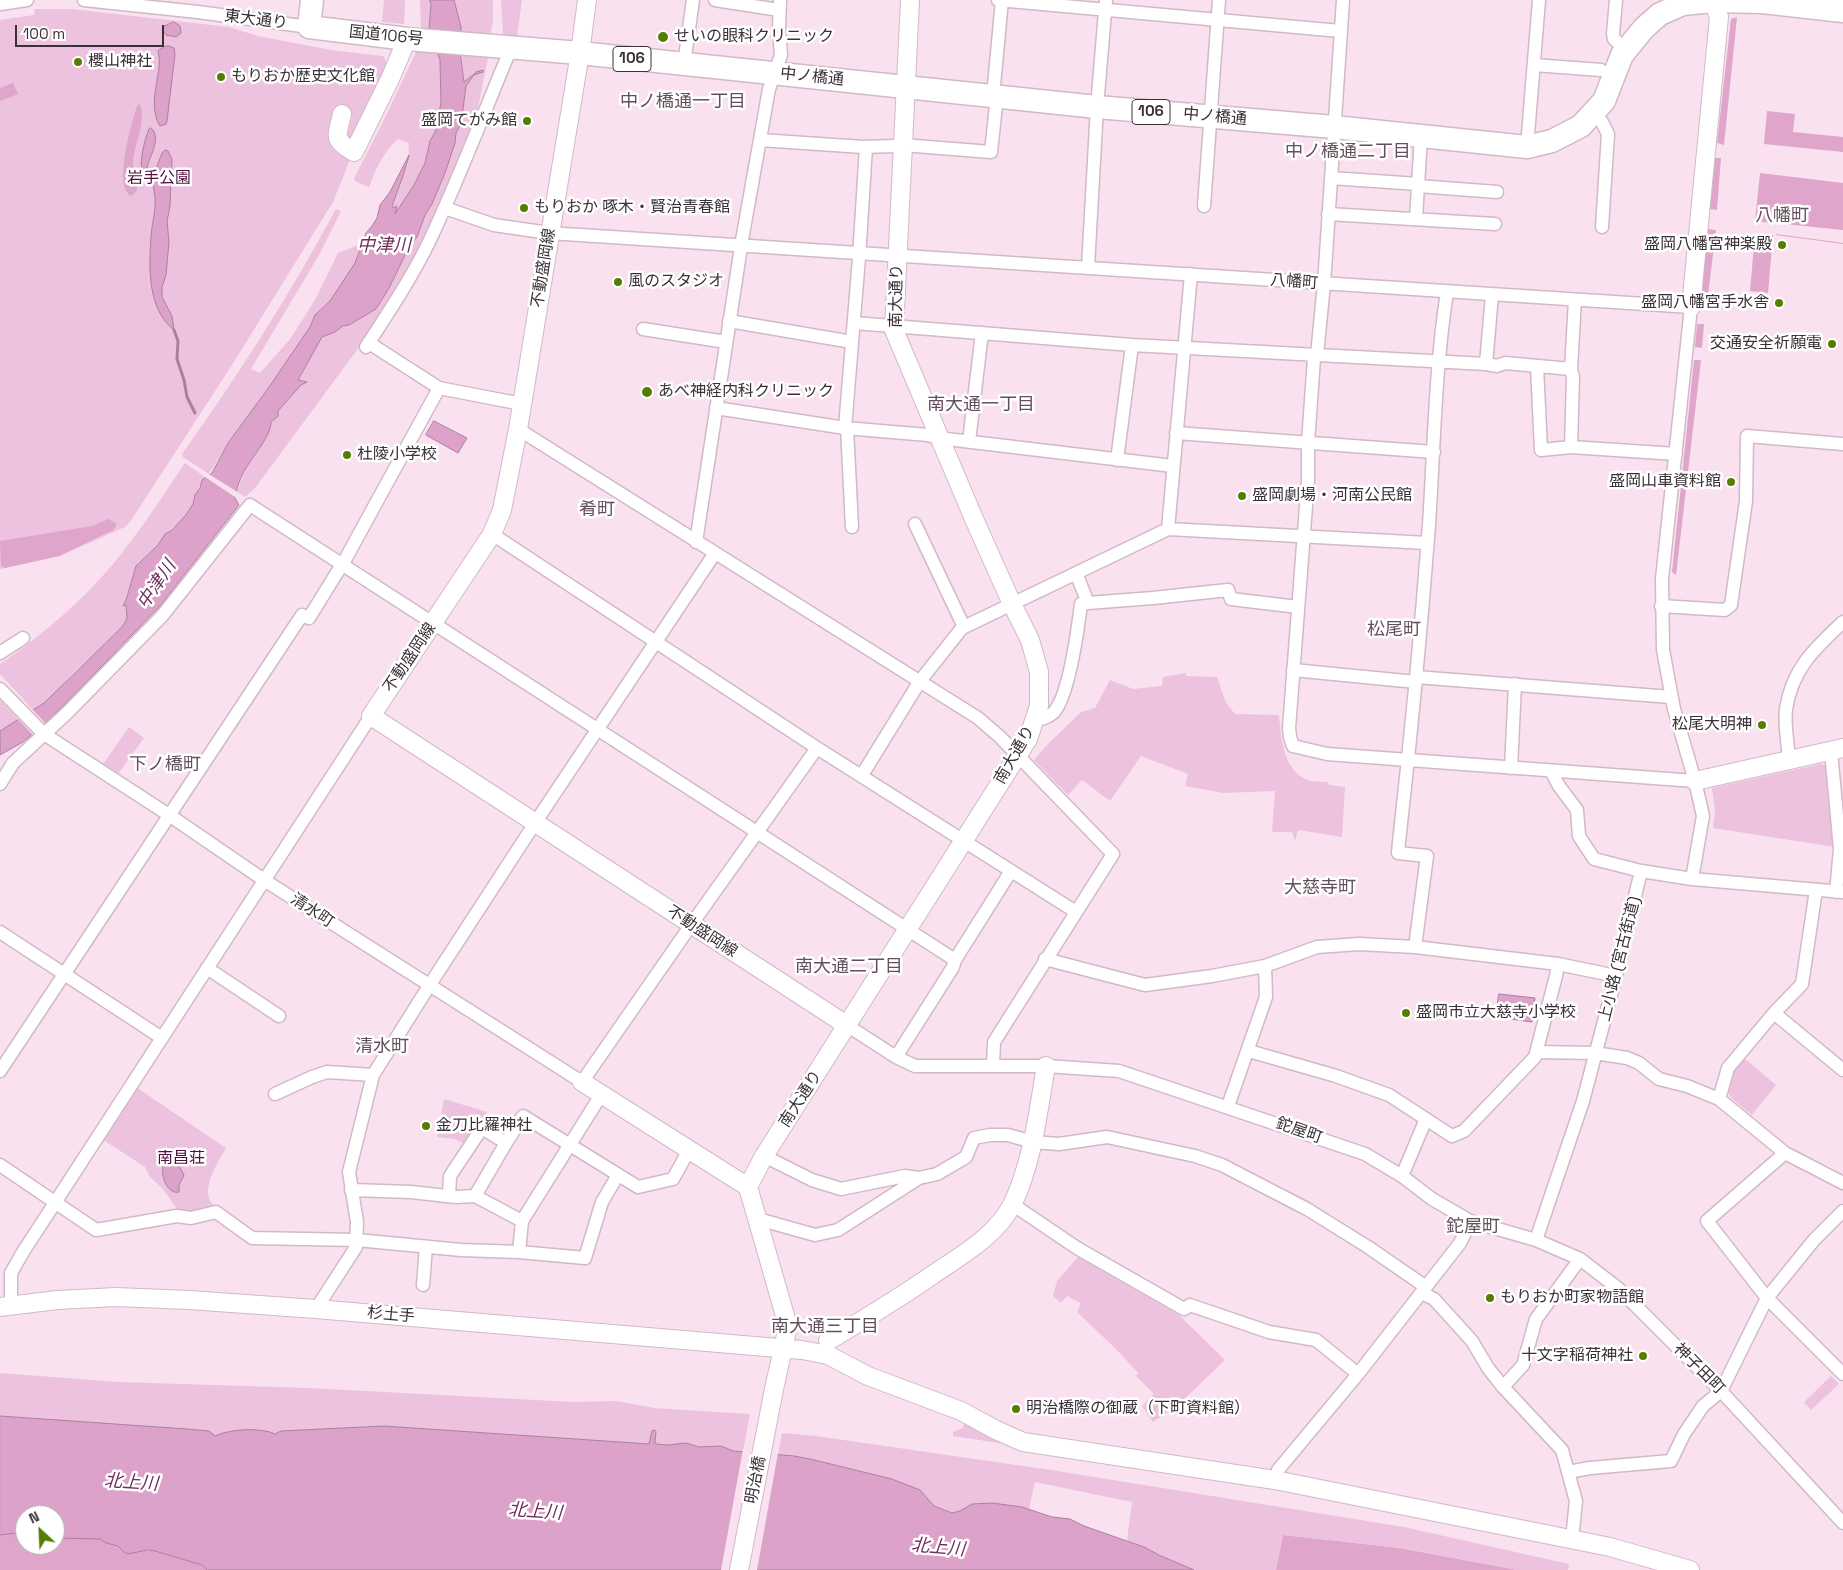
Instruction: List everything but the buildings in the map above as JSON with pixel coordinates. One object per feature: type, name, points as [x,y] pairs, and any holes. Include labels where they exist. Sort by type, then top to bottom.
[{"type":"highway","points":[[309,27],[312,0]]},
{"type":"highway","name":"中ノ橋通","points":[[501,47],[580,53],[1097,107],[1334,127],[1527,148],[1552,141],[1581,126],[1604,101],[1622,55],[1644,28],[1660,14],[1683,4],[1713,0],[1762,1],[1802,4],[1843,11]]},
{"type":"highway","name":"国道106号","points":[[309,27],[501,47]]},
{"type":"street","points":[[0,4],[27,0]]},
{"type":"street","name":"東大通り","points":[[85,0],[198,6],[309,27]]},
{"type":"street","name":"不動盛岡線","points":[[587,0],[580,53],[518,429],[502,510],[492,534],[371,716],[848,1026]]},
{"type":"street","points":[[684,64],[693,0]]},
{"type":"street","points":[[696,542],[741,245],[769,89],[776,74],[781,55],[779,5],[715,0]]},
{"type":"street","name":"南大通り","points":[[748,1187],[764,1156],[1028,739],[1039,706],[1039,672],[1030,640],[938,438],[894,330],[910,0]]},
{"type":"street","points":[[998,0],[1106,5],[1217,20],[1340,31]]},
{"type":"street","points":[[760,140],[991,152],[1002,0]]},
{"type":"street","points":[[1204,206],[1219,0]]},
{"type":"street","points":[[1343,0],[1324,284],[1317,355],[1314,358],[1308,443],[1308,480],[1289,728],[1293,746],[1327,754],[1696,782],[1837,749],[1840,814],[1840,892],[1692,878],[1642,871],[1594,859],[1579,836],[1577,810],[1551,771]]},
{"type":"street","points":[[1527,148],[1539,0]]},
{"type":"street","points":[[1616,0],[1614,39],[1626,50]]},
{"type":"street","points":[[1692,878],[1703,816],[1696,782],[1671,696],[1663,650],[1661,606],[1662,579],[1692,307],[1720,17],[1713,0]]},
{"type":"street","points":[[1088,267],[1097,107],[1106,5]]},
{"type":"street","points":[[342,114],[337,136],[340,144],[354,152],[412,39]]},
{"type":"street","points":[[501,47],[445,208],[412,274],[367,345],[439,388],[522,404]]},
{"type":"street","points":[[1534,65],[1601,70]]},
{"type":"street","points":[[1593,113],[1602,122],[1608,134],[1602,227]]},
{"type":"street","points":[[1416,219],[1421,136]]},
{"type":"street","points":[[852,527],[846,428],[860,253],[866,147]]},
{"type":"street","points":[[1331,178],[1497,192]]},
{"type":"street","name":"八幡町","points":[[445,208],[494,225],[549,234],[1692,307]]},
{"type":"street","points":[[1328,214],[1495,224]]},
{"type":"street","points":[[1168,528],[1191,274]]},
{"type":"street","points":[[1416,947],[1427,856],[1398,853],[1416,679],[1434,452],[1439,361],[1447,292]]},
{"type":"street","points":[[1486,364],[1492,295]]},
{"type":"street","points":[[1571,447],[1573,377],[1571,368],[1574,300]]},
{"type":"street","points":[[729,321],[852,342]]},
{"type":"street","points":[[854,323],[894,328],[1132,344],[1439,361],[1497,366],[1505,363],[1571,368]]},
{"type":"street","points":[[643,329],[726,342]]},
{"type":"street","points":[[969,441],[982,333]]},
{"type":"street","points":[[1117,460],[1132,344]]},
{"type":"street","points":[[1537,366],[1541,450],[1571,447],[1676,454]]},
{"type":"street","points":[[0,1071],[302,615],[310,618],[393,475],[439,388]]},
{"type":"street","points":[[716,408],[846,428],[928,435],[938,438],[1173,466]]},
{"type":"street","points":[[518,429],[978,718],[1000,737],[1113,854],[994,1042],[993,1066]]},
{"type":"street","points":[[1176,433],[1434,452]]},
{"type":"street","points":[[1661,606],[1725,610],[1731,605],[1746,501],[1747,436],[1843,444]]},
{"type":"street","points":[[0,784],[14,763],[43,732],[68,712],[162,616],[250,505],[955,960]]},
{"type":"street","points":[[915,524],[964,627]]},
{"type":"street","points":[[862,775],[920,681],[964,627],[1168,528],[1427,543]]},
{"type":"street","points":[[492,534],[817,748],[1076,912]]},
{"type":"street","points":[[316,1308],[356,1247],[357,1222],[349,1172],[373,1075],[535,823],[715,553]]},
{"type":"street","points":[[1076,573],[1088,603]]},
{"type":"street","points":[[1035,720],[1046,718],[1054,712],[1061,699],[1068,677],[1082,604],[1228,590],[1231,599],[1298,606]]},
{"type":"street","points":[[1789,760],[1786,710],[1791,688],[1806,658],[1843,622]]},
{"type":"street","points":[[0,653],[23,638]]},
{"type":"street","points":[[1293,670],[1671,696]]},
{"type":"street","points":[[1511,768],[1515,684]]},
{"type":"street","name":"清水町","points":[[0,689],[43,732],[264,880],[582,1082]]},
{"type":"street","points":[[6,1306],[11,1273],[54,1202],[371,716]]},
{"type":"street","points":[[783,1348],[788,1326],[748,1187],[601,1096],[582,1082],[817,748]]},
{"type":"street","points":[[0,769],[14,763]]},
{"type":"street","points":[[896,1056],[953,968],[955,960],[1011,871]]},
{"type":"street","name":"上小路 (宮古街道)","points":[[1536,1240],[1583,1100],[1642,871]]},
{"type":"street","points":[[1719,1099],[1728,1068],[1774,1013],[1802,984],[1816,890]]},
{"type":"street","points":[[0,932],[162,1038]]},
{"type":"street","points":[[1045,959],[1145,985],[1212,976],[1265,966],[1317,948],[1359,944],[1416,947],[1558,964],[1616,976]]},
{"type":"street","points":[[1248,1051],[1336,1076],[1389,1095],[1452,1136],[1464,1131],[1535,1057],[1558,964]]},
{"type":"street","points":[[1228,1106],[1266,997],[1265,966]]},
{"type":"street","points":[[207,968],[279,1016]]},
{"type":"street","points":[[1774,1013],[1843,1070]]},
{"type":"street","name":"鉈屋町","points":[[848,1026],[915,1066],[1046,1066],[1119,1071],[1228,1106],[1365,1154],[1402,1176],[1432,1199],[1471,1221],[1536,1240]]},
{"type":"street","points":[[1537,1052],[1595,1053],[1627,1058],[1640,1063],[1659,1079],[1687,1086],[1719,1099],[1785,1154],[1843,1183]]},
{"type":"street","points":[[802,1350],[818,1347],[923,1281],[983,1239],[998,1224],[1012,1204],[1025,1171],[1033,1142],[1046,1066]]},
{"type":"street","points":[[275,1094],[312,1077],[328,1072],[373,1075]]},
{"type":"street","points":[[519,1252],[522,1221],[601,1096]]},
{"type":"street","points":[[475,1196],[523,1116],[638,1187],[673,1179],[689,1150]]},
{"type":"street","points":[[1402,1176],[1426,1119]]},
{"type":"street","points":[[448,1196],[450,1176],[482,1128],[506,1143]]},
{"type":"street","points":[[758,1219],[815,1235],[838,1230],[919,1178],[937,1174],[966,1157],[974,1138],[990,1135],[1008,1135],[1033,1142],[1059,1144],[1107,1137],[1195,1156],[1222,1165],[1307,1209],[1368,1247],[1434,1299],[1472,1341],[1488,1368],[1503,1387],[1562,1450],[1576,1501],[1572,1540]]},
{"type":"street","points":[[1785,1154],[1707,1221],[1767,1298],[1843,1374]]},
{"type":"street","points":[[764,1156],[812,1180],[841,1189],[905,1176],[919,1178]]},
{"type":"street","points":[[0,1165],[96,1230],[177,1216],[191,1218],[216,1212],[252,1238],[357,1240],[426,1247],[585,1258],[602,1202],[618,1175]]},
{"type":"street","points":[[352,1190],[475,1196],[522,1221]]},
{"type":"street","points":[[1012,1204],[1077,1248],[1184,1309],[1190,1306],[1269,1332],[1316,1340],[1358,1374]]},
{"type":"street","points":[[1568,1472],[1590,1468],[1671,1462],[1684,1434],[1703,1406],[1721,1391],[1767,1298],[1814,1240],[1843,1211]]},
{"type":"street","points":[[1275,1480],[1278,1470],[1358,1374],[1460,1243],[1471,1221]]},
{"type":"street","name":"神子田町","points":[[1536,1240],[1580,1259],[1619,1289],[1721,1391],[1843,1523]]},
{"type":"street","points":[[423,1285],[426,1247]]},
{"type":"street","points":[[1503,1387],[1523,1365],[1536,1319],[1580,1259]]},
{"type":"street","name":"杉土手","points":[[6,1306],[57,1300],[116,1297],[316,1308],[802,1350],[828,1355],[868,1376],[961,1411],[1023,1442],[1275,1480],[1610,1547],[1690,1570]]},
{"type":"street","points":[[828,1341],[830,1350],[837,1360]]},
{"type":"street","name":"明治橋","points":[[739,1570],[783,1348]]},
{"type":"green space","points":[[384,0],[405,0],[404,24],[382,22]]},
{"type":"green space","points":[[420,0],[430,0],[429,29],[421,28]]},
{"type":"green space","points":[[454,0],[493,0],[493,21],[490,35],[461,32]]},
{"type":"green space","points":[[501,0],[522,0],[517,37],[503,36]]},
{"type":"green space","name":"岩手公園","points":[[35,9],[72,9],[229,27],[258,36],[331,50],[383,56],[388,65],[333,202],[232,365],[130,522],[125,527],[60,556],[0,569],[0,20],[34,15]]},
{"type":"green space","points":[[415,50],[438,52],[440,60],[441,102],[436,130],[430,141],[425,163],[395,215],[396,207],[393,209],[392,206],[404,173],[404,168],[408,164],[409,143],[398,139],[393,144],[380,161],[369,187],[355,181],[354,178],[381,126],[416,52]]},
{"type":"green space","points":[[462,55],[488,58],[478,108],[438,210],[410,267],[360,346],[255,488],[245,497],[237,492],[245,469],[260,447],[278,411],[301,385],[303,380],[298,380],[322,337],[335,332],[343,326],[349,325],[376,309],[389,288],[409,247],[417,237],[445,173],[455,143],[456,133],[461,124],[466,86],[474,75],[483,72],[474,72],[464,82]]},
{"type":"green space","points":[[336,209],[341,211],[318,257],[251,369],[260,373],[290,339],[315,300],[338,253],[361,244],[355,263],[330,301],[315,315],[310,327],[228,443],[209,474],[183,457],[182,454],[263,334]]},
{"type":"green space","points":[[185,463],[205,477],[193,500],[193,504],[182,521],[165,534],[158,545],[138,563],[127,593],[127,618],[123,626],[71,675],[50,699],[34,711],[0,674],[0,664],[69,610],[115,562]]},
{"type":"green space","points":[[1186,673],[1186,676],[1217,677],[1226,703],[1235,714],[1279,715],[1282,743],[1288,762],[1293,769],[1300,776],[1308,780],[1328,782],[1329,785],[1345,787],[1342,837],[1298,830],[1295,841],[1292,832],[1272,832],[1275,791],[1223,793],[1185,786],[1188,774],[1141,756],[1110,801],[1082,780],[1068,795],[1034,760],[1081,712],[1095,708],[1110,680],[1133,689],[1162,686],[1163,677]]},
{"type":"green space","points":[[0,700],[18,719],[0,731]]},
{"type":"green space","points":[[129,727],[144,738],[118,774],[103,764]]},
{"type":"green space","points":[[1821,764],[1829,766],[1835,847],[1713,828],[1715,811],[1712,788]]},
{"type":"green space","points":[[1744,1058],[1776,1085],[1752,1115],[1733,1099],[1727,1089],[1729,1079]]},
{"type":"green space","name":"南昌荘","points":[[136,1087],[226,1148],[210,1179],[208,1193],[215,1208],[192,1212],[177,1209],[163,1189],[150,1177],[145,1167],[102,1139]]},
{"type":"green space","points":[[444,1099],[487,1112],[465,1144],[455,1139],[437,1137]]},
{"type":"green space","points":[[1078,1257],[1179,1315],[1225,1360],[1178,1405],[1153,1422],[1142,1406],[1154,1394],[1136,1376],[1138,1373],[1077,1312],[1081,1303],[1067,1296],[1061,1303],[1053,1296],[1057,1281]]},
{"type":"green space","points":[[0,1373],[119,1382],[309,1388],[573,1402],[616,1401],[654,1408],[750,1414],[743,1451],[733,1451],[721,1446],[699,1447],[686,1443],[656,1444],[656,1431],[652,1431],[650,1444],[384,1426],[281,1431],[275,1434],[222,1433],[215,1436],[0,1416]]},
{"type":"green space","points":[[1831,1376],[1839,1384],[1811,1410],[1804,1402]]},
{"type":"green space","points":[[966,1418],[1012,1445],[953,1436],[953,1432],[963,1428]]},
{"type":"green space","points":[[782,1433],[816,1436],[1051,1470],[1404,1527],[1569,1564],[1568,1570],[1517,1570],[1402,1548],[1283,1535],[1276,1570],[1194,1570],[1127,1540],[1132,1502],[1035,1482],[1029,1509],[992,1503],[972,1504],[952,1513],[934,1506],[920,1490],[892,1479],[810,1459],[778,1455]]},
{"type":"shaded area","points":[[1737,17],[1724,145],[1717,143],[1731,19]]},
{"type":"shaded area","points":[[13,83],[18,94],[0,101],[0,88]]},
{"type":"shaded area","points":[[138,104],[142,112],[142,120],[133,159],[137,190],[132,196],[124,188],[123,177],[129,133]]},
{"type":"shaded area","points":[[1767,111],[1795,114],[1793,132],[1843,137],[1843,152],[1764,144]]},
{"type":"shaded area","points":[[1715,158],[1721,158],[1717,210],[1710,209]]},
{"type":"shaded area","points":[[1760,173],[1843,183],[1843,230],[1755,221]]},
{"type":"shaded area","points":[[1708,229],[1716,230],[1708,296],[1700,295]]},
{"type":"shaded area","points":[[1755,234],[1773,235],[1768,293],[1750,291]]},
{"type":"shaded area","points":[[1776,235],[1843,243],[1843,244]]},
{"type":"shaded area","points":[[1697,324],[1704,324],[1702,348],[1695,347]]},
{"type":"shaded area","points":[[1694,360],[1701,360],[1676,575],[1672,572]]},
{"type":"shaded area","points":[[108,519],[116,523],[113,530],[59,556],[5,568],[1,565],[0,541],[92,526]]},
{"type":"shaded area","points":[[15,1533],[15,1555],[65,1555],[65,1538],[94,1538],[118,1546],[124,1552],[155,1551],[202,1565],[207,1570],[0,1570],[0,1535]]},
{"type":"shaded area","points":[[1283,1535],[1400,1548],[1517,1570],[1276,1570]]},
{"type":"water","name":"中津川","points":[[430,0],[454,0],[461,27],[461,58],[464,82],[476,72],[483,70],[483,72],[474,75],[466,86],[461,124],[456,133],[455,143],[445,173],[417,237],[409,247],[389,288],[376,309],[349,325],[343,326],[335,332],[322,337],[298,380],[307,382],[301,385],[278,411],[278,416],[271,422],[265,440],[242,475],[235,498],[239,505],[159,607],[48,721],[23,742],[0,755],[0,731],[44,703],[123,626],[127,618],[126,605],[123,606],[136,566],[158,545],[165,534],[172,530],[186,515],[193,504],[202,480],[212,473],[228,443],[310,327],[315,315],[330,301],[355,263],[366,233],[377,218],[380,205],[390,192],[409,155],[392,206],[393,208],[397,206],[395,214],[414,185],[425,163],[430,141],[436,130],[441,102],[440,60],[429,30]]},
{"type":"water","points":[[174,22],[180,26],[181,33],[176,37],[166,35],[162,30],[163,27]]},
{"type":"water","points":[[166,46],[174,48],[175,54],[167,121],[166,124],[160,126],[154,104],[159,65],[158,51]]},
{"type":"water","points":[[151,128],[154,132],[155,141],[147,167],[149,172],[154,174],[165,150],[168,151],[172,159],[170,206],[167,221],[169,242],[162,297],[172,316],[174,330],[159,311],[154,299],[150,274],[150,248],[155,197],[152,182],[143,173],[141,167],[144,144]]},
{"type":"water","points":[[434,421],[467,438],[458,453],[426,435]]},
{"type":"water","points":[[1499,994],[1535,998],[1532,1022],[1496,1017]]},
{"type":"water","points":[[169,1162],[178,1164],[184,1175],[179,1185],[179,1192],[171,1190],[163,1178],[164,1164]]},
{"type":"water","name":"北上川","points":[[0,1416],[209,1431],[215,1436],[245,1430],[262,1430],[275,1434],[281,1431],[384,1426],[649,1444],[652,1431],[654,1430],[656,1431],[656,1444],[686,1443],[699,1447],[721,1446],[733,1451],[794,1456],[892,1479],[920,1490],[934,1506],[952,1513],[972,1504],[992,1503],[1022,1507],[1052,1517],[1070,1519],[1084,1526],[1144,1547],[1194,1570],[207,1570],[202,1565],[155,1551],[147,1550],[128,1554],[118,1546],[106,1543],[100,1539],[65,1538],[65,1505],[15,1505],[15,1533],[0,1535]]},
{"type":"pier","points":[[207,473],[239,493],[238,499],[202,475]]},
{"type":"pier","points":[[32,709],[47,725],[34,736],[16,717]]},
{"type":"pier","points":[[743,1449],[778,1453],[757,1570],[721,1570]]},
{"type":"waterway","points":[[174,330],[178,341],[177,359],[187,397],[195,413]]},
{"type":"place","name":"せいの眼科クリニック","points":[[663,37]]},
{"type":"place","name":"櫻山神社","points":[[78,62]]},
{"type":"place","name":"もりおか歴史文化館","points":[[221,77]]},
{"type":"place","name":"盛岡てがみ館","points":[[527,121]]},
{"type":"place","name":"もりおか 啄木・賢治青春館","points":[[524,208]]},
{"type":"place","name":"盛岡八幡宮神楽殿","points":[[1782,245]]},
{"type":"place","name":"風のスタジオ","points":[[618,282]]},
{"type":"place","name":"盛岡八幡宮手水舎","points":[[1779,303]]},
{"type":"place","name":"交通安全祈願電","points":[[1832,344]]},
{"type":"place","name":"あべ神経内科クリニック","points":[[647,392]]},
{"type":"place","name":"杜陵小学校","points":[[347,455]]},
{"type":"place","name":"盛岡山車資料館","points":[[1731,482]]},
{"type":"place","name":"盛岡劇場・河南公民館","points":[[1242,496]]},
{"type":"place","name":"松尾大明神","points":[[1762,725]]},
{"type":"place","name":"盛岡市立大慈寺小学校","points":[[1406,1013]]},
{"type":"place","name":"金刀比羅神社","points":[[426,1126]]},
{"type":"place","name":"もりおか町家物語館","points":[[1490,1298]]},
{"type":"place","name":"十文字稲荷神社","points":[[1643,1356]]},
{"type":"place","name":"明治橋際の御蔵（下町資料館）","points":[[1016,1409]]},
{"type":"district","name":"中ノ橋通一丁目","points":[[683,102]]},
{"type":"district","name":"中ノ橋通二丁目","points":[[1348,152]]},
{"type":"district","name":"八幡町","points":[[1782,216]]},
{"type":"district","name":"南大通一丁目","points":[[981,405]]},
{"type":"district","name":"肴町","points":[[597,510]]},
{"type":"district","name":"松尾町","points":[[1394,630]]},
{"type":"district","name":"下ノ橋町","points":[[165,765]]},
{"type":"district","name":"大慈寺町","points":[[1320,888]]},
{"type":"district","name":"南大通二丁目","points":[[849,967]]},
{"type":"district","name":"清水町","points":[[382,1047]]},
{"type":"district","name":"鉈屋町","points":[[1473,1227]]},
{"type":"district","name":"南大通三丁目","points":[[825,1327]]}]
